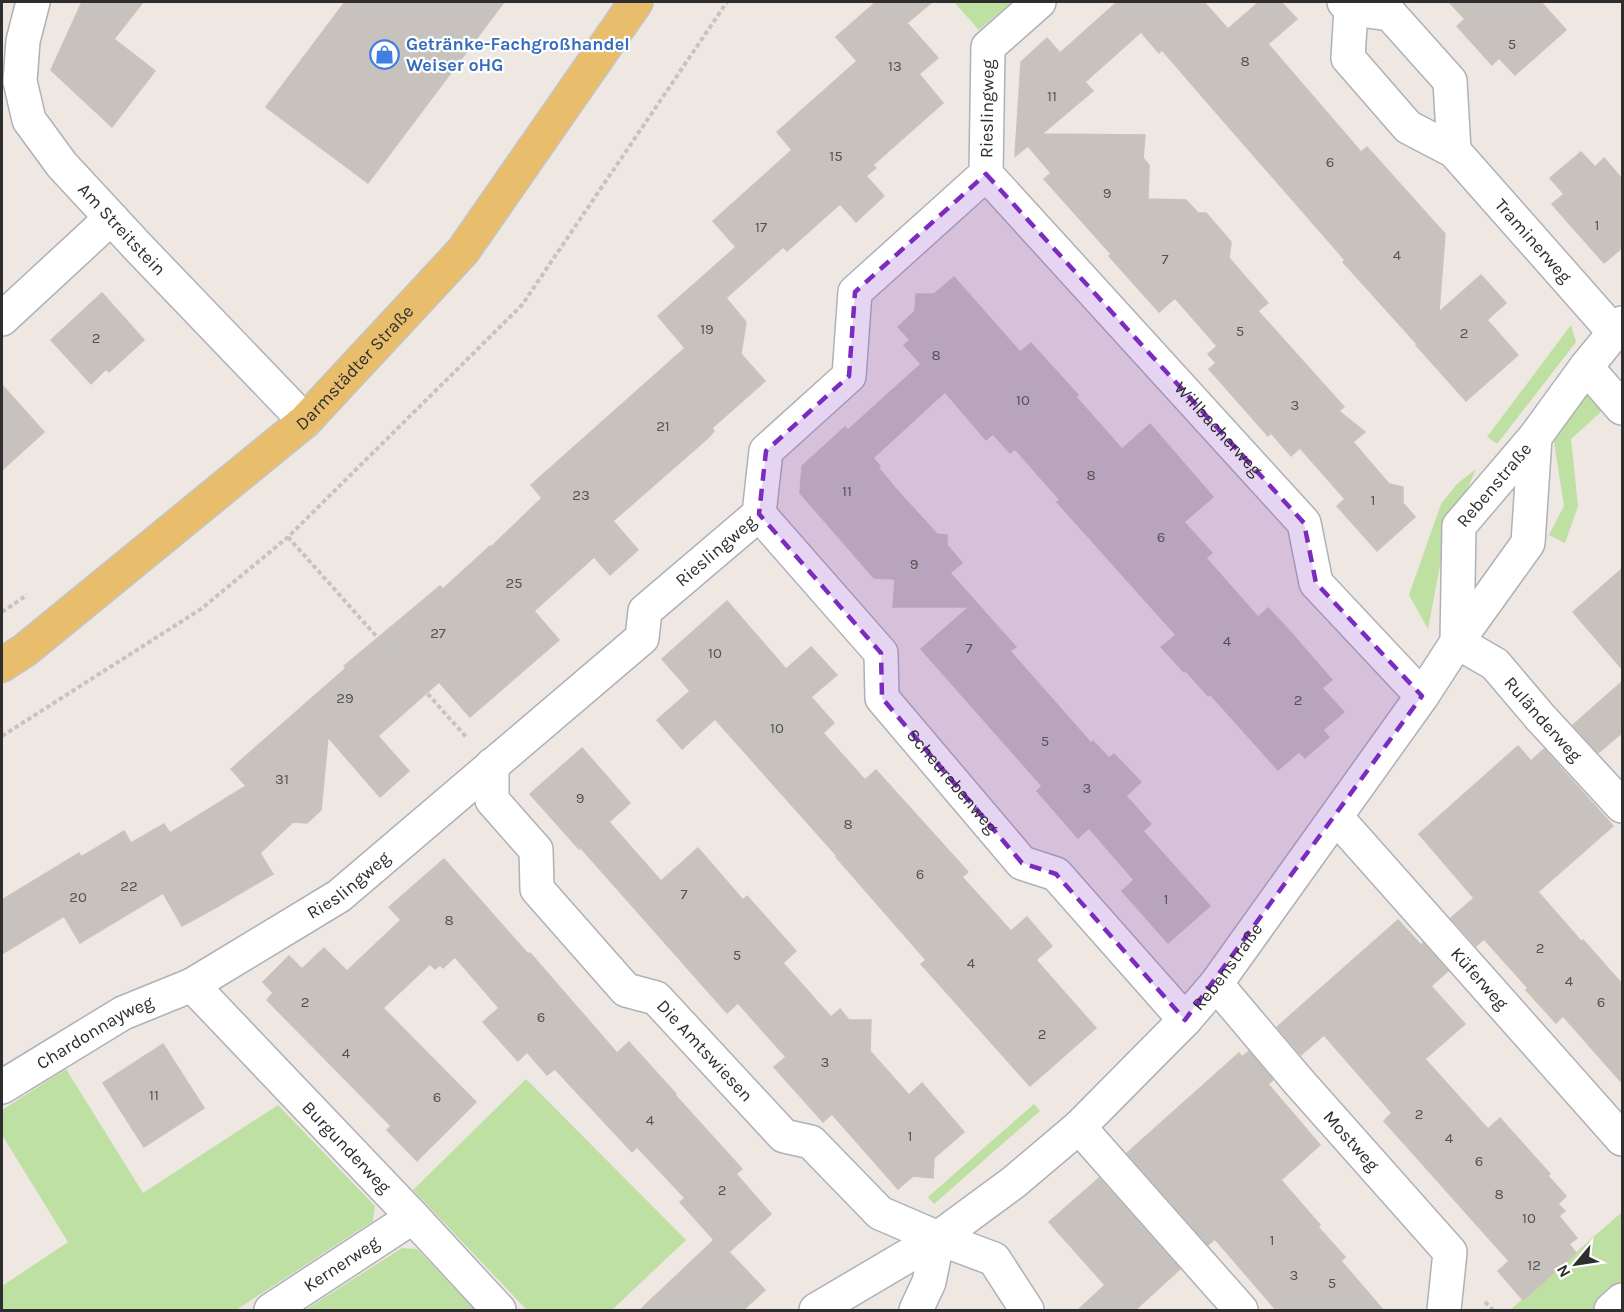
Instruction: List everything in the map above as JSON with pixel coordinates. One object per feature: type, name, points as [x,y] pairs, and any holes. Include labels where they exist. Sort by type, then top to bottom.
[{"type":"main road","name":"Darmstädter Straße","points":[[2,664],[25,650],[305,421],[463,250],[636,2]]},
{"type":"street","name":"Am Streitstein","points":[[33,2],[11,90],[29,120],[62,165],[305,421]]},
{"type":"street","name":"Rieslingweg","points":[[192,985],[339,896],[642,638],[645,611],[759,514],[766,451],[849,376],[855,292],[986,174],[988,47],[1039,2]]},
{"type":"street","name":"Traminerweg","points":[[1454,151],[1450,81],[1390,14],[1347,5],[1348,58],[1408,127],[1454,151],[1618,327]]},
{"type":"street","name":"Willbacherweg","points":[[986,174],[1304,523],[1316,584],[1422,696]]},
{"type":"street","points":[[2,319],[111,218]]},
{"type":"street","name":"Rebenstraße","points":[[1457,642],[1459,526],[1535,437],[1618,327]]},
{"type":"street","points":[[1586,368],[1623,408]]},
{"type":"street","name":"Rebenstraße","points":[[816,1311],[938,1238],[1014,1182],[1079,1127],[1185,1020],[1216,984],[1422,696],[1457,642],[1528,543],[1535,437]]},
{"type":"street","name":"Scheurebenweg","points":[[759,514],[881,653],[882,699],[1022,863],[1056,874],[1185,1020]]},
{"type":"street","name":"Ruländerweg","points":[[1457,642],[1495,664],[1540,717],[1623,806]]},
{"type":"street","name":"Die Amtswiesen","points":[[492,765],[492,800],[536,850],[537,889],[626,990],[656,998],[784,1136],[811,1142],[880,1213],[994,1259],[1027,1311]]},
{"type":"street","name":"Küferweg","points":[[1336,817],[1623,1139]]},
{"type":"street","name":"Mostweg","points":[[1216,984],[1299,1082],[1450,1252],[1444,1311]]},
{"type":"street","name":"Chardonnayweg","points":[[2,1087],[123,1013],[192,985]]},
{"type":"street","name":"Burgunderweg","points":[[192,985],[499,1311]]},
{"type":"street","points":[[1079,1127],[1241,1311]]},
{"type":"street","name":"Kernerweg","points":[[271,1311],[413,1218]]},
{"type":"street","points":[[916,1311],[929,1282],[938,1238]]},
{"type":"street","points":[[1611,1311],[1623,1300]]},
{"type":"path","points":[[2,736],[201,609],[288,537],[522,305],[727,2]]},
{"type":"path","points":[[288,537],[492,765]]},
{"type":"highlighted area","points":[[986,174],[1304,523],[1316,583],[1422,696],[1185,1020],[1056,874],[1022,863],[882,698],[881,653],[759,514],[766,451],[849,376],[855,292]]},
{"type":"green space","points":[[954,2],[1012,2],[979,30]]},
{"type":"green space","points":[[1571,325],[1576,342],[1497,444],[1487,437]]},
{"type":"green space","points":[[1588,390],[1603,410],[1571,439],[1578,506],[1565,543],[1549,535],[1564,506],[1552,429]]},
{"type":"green space","points":[[1476,469],[1444,544],[1428,629],[1409,595],[1441,504],[1457,484]]},
{"type":"green space","points":[[66,1069],[143,1193],[278,1105],[375,1206],[373,1221],[236,1310],[2,1310],[2,1286],[68,1242],[2,1135],[2,1110]]},
{"type":"green space","points":[[526,1079],[686,1240],[612,1310],[527,1310],[413,1190]]},
{"type":"green space","points":[[1034,1104],[1040,1111],[934,1204],[928,1197]]},
{"type":"green space","points":[[1622,1212],[1622,1286],[1595,1310],[1510,1310]]},
{"type":"green space","points":[[402,1248],[417,1249],[475,1310],[305,1310]]},
{"type":"building","points":[[82,2],[143,2],[114,39],[155,71],[112,127],[51,70]]},
{"type":"building","name":"Getränke-Fachgroßhandel Weiser oHG","points":[[345,2],[504,2],[368,183],[266,107]]},
{"type":"building","points":[[876,2],[932,2],[907,23],[938,58],[919,74],[943,103],[873,165],[876,168],[866,176],[884,196],[856,222],[840,204],[787,251],[783,247],[726,298],[746,322],[741,354],[765,381],[712,428],[714,431],[709,437],[613,521],[638,550],[610,575],[594,557],[534,611],[559,640],[470,717],[439,682],[378,736],[409,771],[380,797],[328,737],[321,810],[307,823],[293,822],[260,853],[273,874],[215,908],[182,926],[163,893],[80,943],[64,916],[2,954],[2,900],[79,853],[81,857],[124,831],[131,843],[164,824],[170,833],[246,786],[231,769],[346,668],[344,666],[440,586],[443,589],[491,547],[542,498],[531,485],[685,348],[658,316],[736,247],[713,221],[792,150],[777,132],[857,61],[836,37]]},
{"type":"building","points":[[1114,2],[1204,2],[1228,29],[1259,2],[1281,2],[1297,19],[1268,44],[1361,152],[1367,147],[1445,234],[1439,312],[1481,275],[1506,303],[1487,320],[1518,355],[1466,401],[1343,262],[1345,260],[1162,50],[1159,53],[1141,32],[1085,82],[1093,91],[1042,134],[1145,135],[1143,158],[1149,165],[1148,199],[1186,200],[1198,213],[1206,213],[1231,242],[1229,258],[1268,303],[1258,311],[1344,407],[1339,411],[1365,432],[1353,442],[1389,484],[1403,487],[1403,503],[1415,517],[1377,551],[1337,506],[1345,499],[1300,448],[1291,456],[1271,433],[1268,436],[1209,369],[1216,363],[1208,354],[1217,346],[1175,298],[1159,312],[1044,179],[1051,173],[1028,146],[1015,156],[1021,62],[1047,38],[1060,53],[1116,3]]},
{"type":"building","points":[[1449,2],[1541,2],[1566,30],[1515,75],[1499,58],[1492,65],[1457,26],[1465,19]]},
{"type":"building","points":[[1581,152],[1595,167],[1604,158],[1623,180],[1623,247],[1604,263],[1552,204],[1564,194],[1550,178]]},
{"type":"building","points":[[954,277],[1020,352],[1031,343],[1122,449],[1150,424],[1213,497],[1184,522],[1212,553],[1206,558],[1258,617],[1268,608],[1287,628],[1332,680],[1322,688],[1344,712],[1323,730],[1329,737],[1305,758],[1299,752],[1278,770],[1210,694],[1208,696],[1161,647],[1176,635],[1057,502],[1060,500],[1015,449],[1010,453],[993,434],[986,440],[945,392],[873,458],[895,488],[937,534],[947,535],[947,545],[962,563],[950,573],[1016,647],[1010,651],[1091,743],[1093,741],[1109,758],[1114,754],[1141,782],[1126,796],[1151,824],[1143,831],[1210,906],[1168,943],[1122,891],[1134,880],[1089,828],[1078,838],[1037,791],[1042,786],[921,649],[969,607],[893,607],[895,579],[874,578],[800,493],[802,466],[845,427],[848,430],[921,364],[904,345],[910,340],[898,327],[915,311],[916,294],[934,294]]},
{"type":"building","points":[[102,293],[144,340],[109,372],[106,369],[91,384],[51,340]]},
{"type":"building","points":[[2,385],[44,432],[2,470]]},
{"type":"building","points":[[1623,568],[1623,670],[1573,612]]},
{"type":"building","points":[[727,601],[786,669],[811,647],[837,675],[811,697],[834,723],[823,733],[865,780],[876,770],[968,872],[962,877],[1011,931],[1027,917],[1052,946],[1036,960],[1096,1028],[1030,1086],[921,964],[926,960],[837,856],[715,719],[682,749],[657,720],[690,691],[662,659]]},
{"type":"building","points":[[1623,681],[1623,732],[1598,753],[1573,725]]},
{"type":"building","points":[[1518,746],[1531,761],[1544,749],[1613,826],[1538,892],[1623,985],[1623,1084],[1563,1016],[1556,1023],[1484,939],[1476,946],[1451,918],[1474,898],[1419,834]]},
{"type":"building","points":[[582,748],[630,803],[609,822],[661,881],[698,848],[743,900],[747,896],[796,951],[783,963],[831,1017],[840,1009],[849,1020],[871,1020],[870,1051],[909,1095],[922,1083],[964,1132],[934,1158],[933,1178],[913,1176],[898,1189],[832,1114],[823,1122],[774,1067],[786,1057],[738,1003],[727,1013],[530,794]]},
{"type":"building","points":[[444,859],[617,1053],[629,1042],[742,1169],[736,1174],[771,1214],[729,1252],[765,1290],[742,1311],[639,1311],[714,1240],[680,1202],[685,1198],[637,1147],[632,1152],[555,1069],[547,1075],[527,1052],[518,1061],[483,1022],[499,1008],[455,957],[443,968],[440,965],[435,969],[430,964],[383,1008],[476,1102],[417,1161],[387,1130],[391,1126],[267,1000],[273,993],[263,982],[289,956],[302,969],[324,948],[347,971],[401,920],[389,907]]},
{"type":"building","points":[[1398,920],[1448,971],[1431,986],[1465,1024],[1425,1059],[1488,1129],[1500,1118],[1550,1174],[1548,1176],[1566,1196],[1558,1204],[1565,1211],[1559,1216],[1577,1238],[1569,1244],[1576,1253],[1523,1300],[1498,1271],[1509,1261],[1384,1121],[1392,1113],[1324,1035],[1301,1055],[1277,1027]]},
{"type":"building","points":[[163,1044],[204,1108],[144,1147],[103,1083]]},
{"type":"building","points":[[1249,1051],[1273,1080],[1268,1084],[1320,1145],[1281,1180],[1345,1257],[1341,1261],[1384,1311],[1277,1311],[1215,1239],[1208,1245],[1127,1153],[1239,1053],[1242,1057]]},
{"type":"building","points":[[1099,1178],[1180,1269],[1134,1311],[1077,1311],[1105,1285],[1049,1222]]},
{"type":"place","name":"Getränke-Fachgroßhandel Weiser oHG","points":[[385,54]]}]
